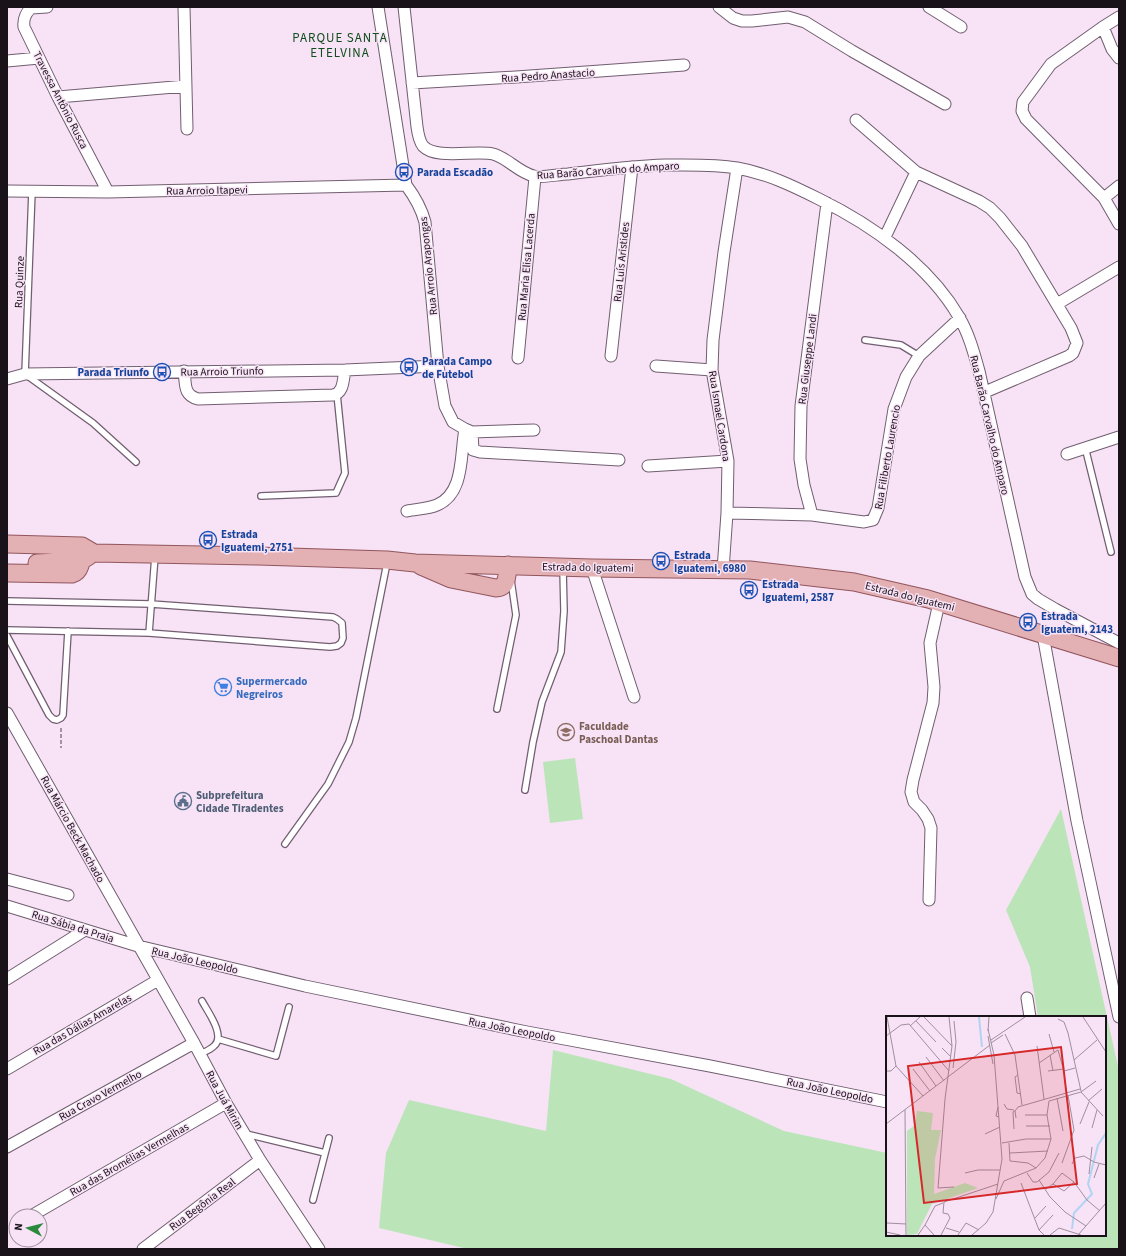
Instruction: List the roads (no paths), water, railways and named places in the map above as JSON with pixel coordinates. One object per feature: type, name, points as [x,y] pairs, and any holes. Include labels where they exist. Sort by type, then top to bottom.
[{"type":"main road","name":"Estrada do Iguatemi","points":[[7,544],[86,553],[387,560],[415,563],[592,568],[750,570],[854,582],[938,603],[1119,658]]},
{"type":"main road","name":"Estrada do Iguatemi","points":[[7,564],[86,553]]},
{"type":"main road","points":[[7,573],[72,574],[78,571],[86,553]]},
{"type":"main road","points":[[415,563],[450,579],[496,588],[500,588],[505,584],[508,565]]},
{"type":"street","name":"Travessa Antônio Rusca","points":[[47,7],[31,8],[25,16],[24,27],[58,98],[108,192]]},
{"type":"street","points":[[184,7],[187,129]]},
{"type":"street","name":"Rua Arroio Arapongas","points":[[378,7],[406,185],[422,210],[425,222],[438,366],[445,406],[453,422],[468,430]]},
{"type":"street","name":"Rua Barão Carvalho do Amparo","points":[[404,7],[417,128],[420,142],[427,150],[441,154],[493,154],[535,177],[632,167],[687,165],[736,168],[773,178],[794,186],[862,222],[885,237],[930,278],[960,318],[974,352],[985,392],[1025,577],[1032,594],[1055,610],[1119,643]]},
{"type":"street","points":[[719,7],[733,18],[742,21],[788,17],[798,19],[815,27],[852,51],[946,104]]},
{"type":"street","points":[[929,7],[961,27]]},
{"type":"street","points":[[1119,17],[1051,64],[1023,102],[1022,111],[1026,119],[1104,198],[1119,224]]},
{"type":"street","points":[[1103,28],[1112,49],[1119,58]]},
{"type":"street","points":[[7,61],[39,58]]},
{"type":"street","name":"Rua Pedro Anastacio","points":[[412,83],[516,78],[684,65]]},
{"type":"street","points":[[58,98],[186,86]]},
{"type":"street","points":[[856,120],[916,172],[979,201],[995,213],[1022,246],[1071,328],[1077,343],[1073,353],[1055,363],[985,392]]},
{"type":"street","name":"Rua Luís Aristides","points":[[611,356],[632,167]]},
{"type":"street","name":"Rua Ismael Cardona","points":[[723,570],[727,513],[728,462],[712,370],[724,252],[736,168]]},
{"type":"street","points":[[885,237],[916,172]]},
{"type":"street","name":"Rua Maria Elisa Lacerda","points":[[518,358],[535,177]]},
{"type":"street","name":"Rua Arroio Itapevi","points":[[7,191],[108,192],[406,185]]},
{"type":"street","points":[[1104,198],[1119,186]]},
{"type":"street","name":"Rua Giuseppe Landi","points":[[812,515],[804,485],[800,459],[801,406],[827,203]]},
{"type":"street","points":[[1057,304],[1119,267]]},
{"type":"street","name":"Rua Filiberto Laurencio","points":[[727,513],[812,515],[864,522],[870,522],[875,518],[878,508],[894,409],[906,376],[919,356],[960,318]]},
{"type":"street","name":"Rua Arroio Triunfo","points":[[7,379],[26,374],[345,370],[438,366]]},
{"type":"street","points":[[656,366],[712,370]]},
{"type":"street","points":[[184,371],[186,390],[192,397],[198,399],[337,394],[341,389],[345,370]]},
{"type":"street","points":[[468,430],[534,430]]},
{"type":"street","points":[[468,430],[473,450],[480,452],[619,460]]},
{"type":"street","points":[[407,511],[436,506],[442,503],[452,492],[460,474],[468,430]]},
{"type":"street","points":[[1067,454],[1119,437]]},
{"type":"street","points":[[648,466],[728,462]]},
{"type":"street","points":[[592,568],[634,697]]},
{"type":"street","points":[[929,900],[931,828],[928,819],[914,802],[911,792],[933,703],[934,687],[930,643],[938,603]]},
{"type":"street","points":[[1043,635],[1077,821],[1119,1017]]},
{"type":"street","name":"Rua Márcio Beck Machado","points":[[7,713],[138,946]]},
{"type":"street","points":[[7,879],[68,895]]},
{"type":"street","name":"Rua Sábia da Praia","points":[[7,906],[138,946]]},
{"type":"street","points":[[7,979],[85,930]]},
{"type":"street","name":"Rua Juá Mirim","points":[[138,946],[244,1134],[319,1249]]},
{"type":"street","name":"Rua João Leopoldo","points":[[138,946],[305,986],[526,1032],[710,1066],[886,1102]]},
{"type":"street","name":"Rua das Dálias Amarelas","points":[[7,1069],[158,980]]},
{"type":"street","points":[[1028,998],[1030,1016]]},
{"type":"street","name":"Rua Cravo Vermelho","points":[[7,1147],[194,1043]]},
{"type":"street","name":"Rua das Bromélias Vermelhas","points":[[45,1208],[226,1103]]},
{"type":"street","name":"Rua Begônia Real","points":[[143,1249],[260,1160]]},
{"type":"lane","name":"Rua Quinze","points":[[26,374],[32,191]]},
{"type":"lane","points":[[865,340],[901,345],[919,356]]},
{"type":"lane","points":[[26,374],[88,419],[136,462]]},
{"type":"lane","points":[[261,496],[336,493],[345,473],[337,394]]},
{"type":"lane","points":[[1085,447],[1111,552]]},
{"type":"lane","points":[[149,633],[155,554]]},
{"type":"lane","points":[[286,844],[328,784],[349,742],[356,718],[387,560]]},
{"type":"lane","points":[[497,709],[516,615],[508,565]]},
{"type":"lane","points":[[525,790],[533,742],[542,702],[562,652],[564,611],[563,567]]},
{"type":"lane","points":[[7,600],[152,604],[332,618],[340,620],[342,624],[343,638],[341,643],[337,646],[330,647],[149,633],[7,630]]},
{"type":"lane","points":[[7,636],[49,715],[57,720],[63,715],[68,631]]},
{"type":"lane","points":[[200,1054],[215,1046],[218,1039],[218,1031],[202,1001]]},
{"type":"lane","points":[[218,1039],[276,1056],[289,1007]]},
{"type":"lane","points":[[244,1134],[325,1154]]},
{"type":"lane","points":[[313,1200],[329,1138]]},
{"type":"place","name":"Parada Escadão","points":[[404,172]]},
{"type":"place","name":"Parada Campo de Futebol","points":[[409,367]]},
{"type":"place","name":"Parada Triunfo","points":[[162,372]]},
{"type":"place","name":"Estrada Iguatemi, 2751","points":[[208,540]]},
{"type":"place","name":"Estrada Iguatemi, 6980","points":[[661,561]]},
{"type":"place","name":"Estrada Iguatemi, 2587","points":[[749,590]]},
{"type":"place","name":"Estrada Iguatemi, 2143","points":[[1028,622]]},
{"type":"place","name":"Supermercado Negreiros","points":[[223,687]]},
{"type":"place","name":"Faculdade Paschoal Dantas","points":[[566,732]]},
{"type":"place","name":"Subprefeitura Cidade Tiradentes","points":[[183,801]]},
{"type":"district","name":"PARQUE SANTA ETELVINA","points":[[340,44]]}]
